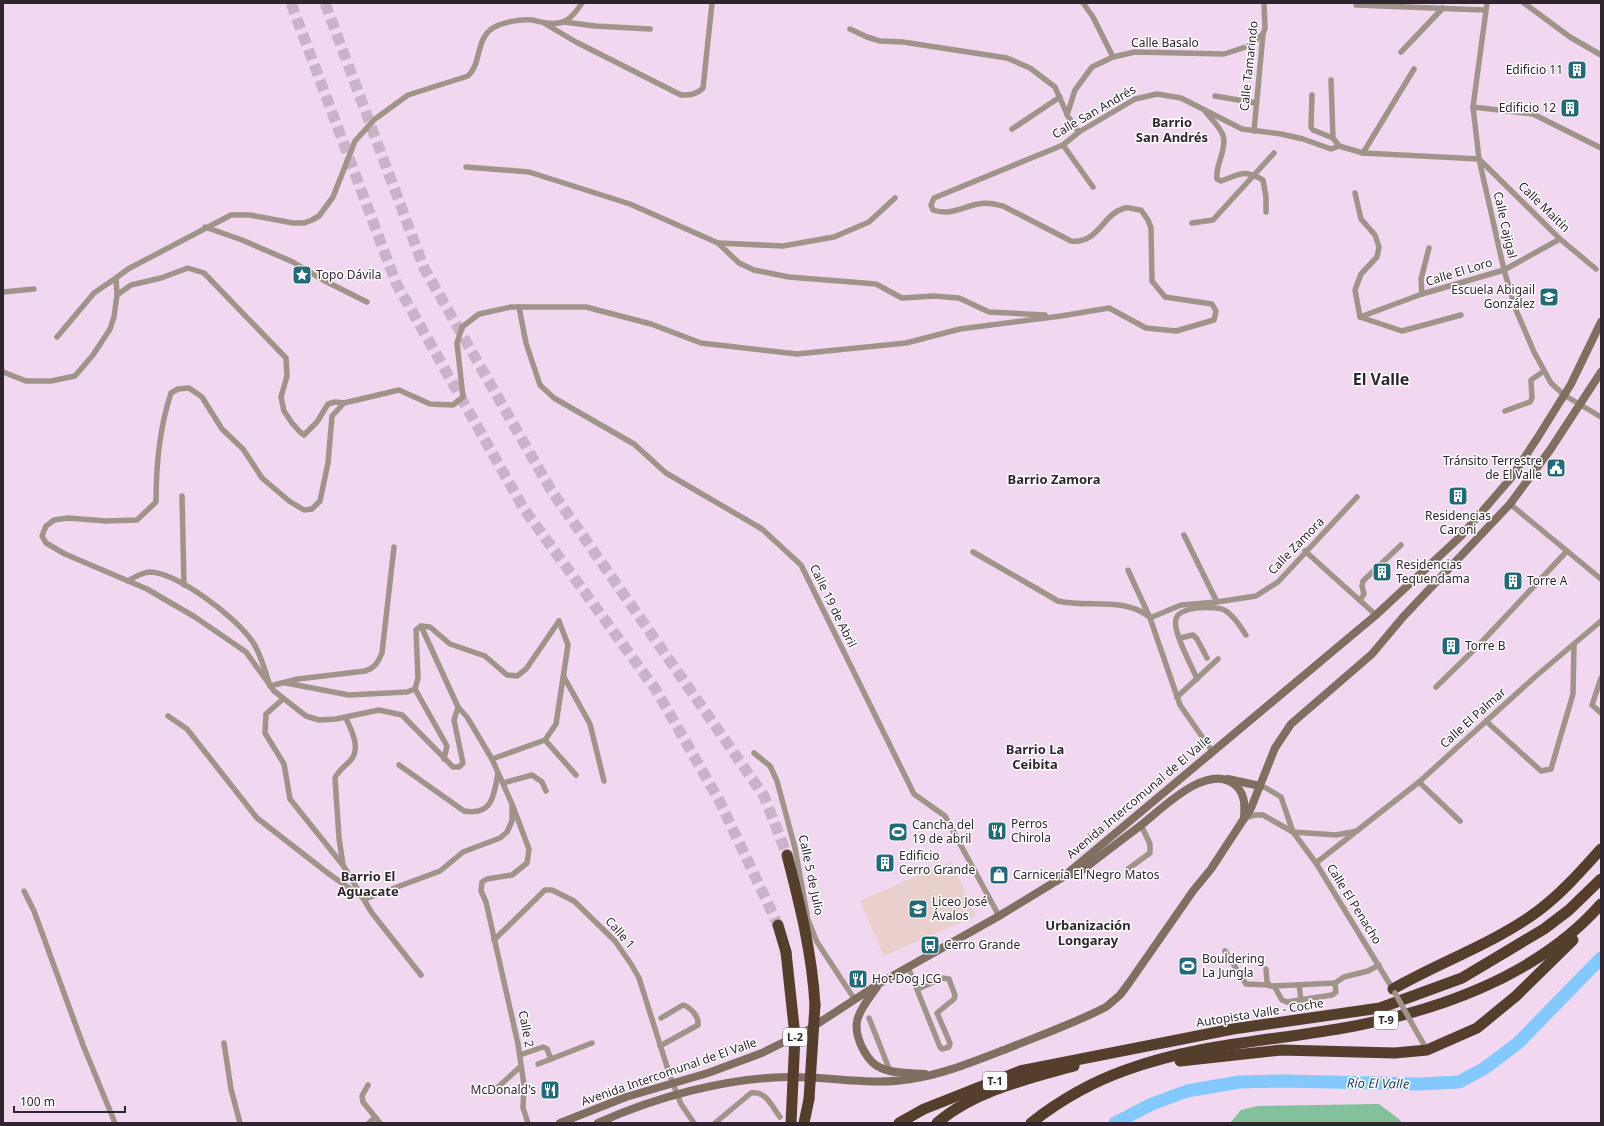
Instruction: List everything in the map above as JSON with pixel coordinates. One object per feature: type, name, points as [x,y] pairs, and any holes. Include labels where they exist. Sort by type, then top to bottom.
[{"type":"highway","points":[[1394,991],[1500,935],[1537,912],[1579,874],[1601,849]]},
{"type":"highway","name":"L-2","points":[[787,855],[804,918],[813,972],[815,1005],[809,1100],[804,1123]]},
{"type":"highway","name":"Autopista Valle - Coche","points":[[899,1123],[924,1109],[1020,1071],[1097,1054],[1233,1029],[1380,1008],[1462,978],[1544,929],[1569,910],[1601,879]]},
{"type":"highway","name":"T-9","points":[[1031,1123],[1086,1088],[1125,1070],[1143,1064],[1197,1051],[1396,1018],[1472,992],[1524,965],[1560,943],[1601,904]]},
{"type":"highway","points":[[1143,1064],[1281,1050],[1395,1053],[1427,1050],[1477,1028],[1516,996],[1601,910]]},
{"type":"highway","name":"L-2","points":[[778,925],[786,952],[795,1036],[791,1123]]},
{"type":"highway","points":[[936,1123],[972,1100],[1028,1079],[1086,1063],[1097,1054]]},
{"type":"highway","points":[[808,1123],[809,1100]]},
{"type":"main road","name":"Avenida Intercomunal de El Valle","points":[[560,1123],[626,1097],[708,1073],[762,1053],[808,1030],[908,966],[999,916],[1063,877],[1376,614],[1433,563],[1486,508],[1515,472],[1564,395],[1601,322]]},
{"type":"main road","name":"Avenida Intercomunal de El Valle","points":[[598,1123],[678,1095],[742,1080],[789,1077],[887,1081],[911,1080],[933,1075],[1001,1051],[1106,1007],[1120,995],[1134,978],[1193,891],[1211,869],[1256,799],[1275,748],[1291,724],[1372,654],[1403,617],[1520,493],[1581,405],[1601,372]]},
{"type":"main road","points":[[1063,877],[1080,872],[1192,787],[1212,779],[1225,779],[1260,786]]},
{"type":"main road","points":[[1225,779],[1237,787],[1242,794],[1245,804],[1244,818]]},
{"type":"main road","points":[[880,983],[859,1012],[856,1030],[859,1041],[873,1063],[881,1068],[890,1071],[933,1075]]},
{"type":"street","points":[[564,22],[572,17],[582,3]]},
{"type":"street","points":[[544,23],[576,42],[681,95],[692,96],[699,93],[704,88],[712,3]]},
{"type":"street","points":[[1083,3],[1093,17],[1113,57]]},
{"type":"street","name":"Calle Tamarindo","points":[[1254,131],[1263,34],[1265,28],[1264,3]]},
{"type":"street","name":"Calle Cajigal","points":[[1486,3],[1473,107],[1479,159],[1504,270],[1516,310],[1534,352],[1551,383],[1564,395],[1601,417]]},
{"type":"street","points":[[1524,3],[1570,36],[1601,55]]},
{"type":"street","points":[[1356,6],[1484,10]]},
{"type":"street","points":[[1401,52],[1443,8]]},
{"type":"street","points":[[57,337],[94,293],[128,268],[156,255],[205,227],[231,215],[250,215],[293,223],[304,223],[319,216],[333,197],[355,142],[375,119],[408,95],[468,76],[474,70],[481,43],[490,30],[511,22],[530,20],[544,23],[564,22],[595,26],[650,29]]},
{"type":"street","points":[[850,29],[880,41],[903,42],[1007,58],[1030,68],[1055,87],[1067,115],[1079,132]]},
{"type":"street","name":"Calle Basalo","points":[[1067,115],[1075,90],[1092,67],[1113,57],[1135,52],[1224,54],[1249,46],[1263,34]]},
{"type":"street","points":[[1363,153],[1414,69]]},
{"type":"street","points":[[1331,80],[1333,138]]},
{"type":"street","name":"Calle San Andrés","points":[[1061,316],[1109,308],[1146,328],[1176,331],[1214,320],[1216,311],[1212,304],[1165,297],[1152,281],[1151,228],[1148,220],[1141,210],[1126,208],[1114,215],[1093,236],[1082,242],[1071,241],[1003,206],[991,203],[978,204],[942,214],[933,210],[930,205],[934,198],[1063,145],[1079,132],[1135,99],[1151,94],[1181,98],[1242,129],[1281,134],[1303,139],[1331,150],[1339,146],[1363,153],[1479,159]]},
{"type":"street","points":[[1312,95],[1311,127],[1314,130],[1333,138],[1339,146]]},
{"type":"street","points":[[1215,96],[1256,103]]},
{"type":"street","points":[[1012,129],[1060,97]]},
{"type":"street","points":[[1473,107],[1533,114],[1601,148]]},
{"type":"street","points":[[1204,110],[1225,135],[1225,147],[1216,174],[1217,179],[1221,181],[1245,172],[1263,180],[1266,198],[1266,212]]},
{"type":"street","points":[[1063,145],[1093,187]]},
{"type":"street","points":[[1192,223],[1213,220],[1255,176],[1274,153]]},
{"type":"street","name":"Calle Maitín","points":[[1479,159],[1560,238],[1596,269]]},
{"type":"street","points":[[466,167],[529,172],[630,204],[718,243],[739,263],[754,270],[772,275],[876,284],[902,298],[934,296],[958,298],[989,312],[1061,316]]},
{"type":"street","points":[[1355,193],[1361,219],[1375,235],[1379,246],[1377,257],[1361,274],[1355,290],[1360,317],[1402,331],[1461,316]]},
{"type":"street","points":[[718,243],[783,246],[834,237],[869,222],[895,198]]},
{"type":"street","points":[[205,227],[242,240],[293,262],[323,280],[367,302]]},
{"type":"street","name":"Calle El Loro","points":[[1360,317],[1422,294],[1504,270],[1560,238]]},
{"type":"street","points":[[1422,294],[1420,279],[1429,248]]},
{"type":"street","points":[[117,295],[131,285],[161,278],[188,268],[204,273],[286,358],[287,376],[281,397],[284,411],[304,435],[317,422],[328,404],[335,402],[344,403],[399,390],[430,404],[453,405],[463,396],[456,344],[462,327],[479,314],[519,307],[586,307],[651,324],[701,343],[797,354],[906,344],[960,329],[1061,316]]},
{"type":"street","points":[[3,372],[26,381],[51,381],[74,376],[93,355],[110,329],[114,317],[117,295],[116,278]]},
{"type":"street","points":[[3,292],[34,289]]},
{"type":"street","name":"Calle 19 de Abril","points":[[519,307],[526,343],[540,385],[549,394],[592,422],[634,444],[666,473],[762,529],[801,565],[914,794],[945,816],[999,916]]},
{"type":"street","points":[[1505,411],[1530,402],[1532,398],[1531,380],[1544,371]]},
{"type":"street","points":[[344,403],[332,416],[328,463],[320,501],[312,509],[304,510],[289,501],[262,478],[243,450],[222,430],[202,396],[189,388],[178,389],[171,393],[166,406],[156,478],[156,502],[137,520],[106,521],[68,518],[54,520],[46,526],[42,536],[46,543],[65,554],[147,589],[195,617],[246,652],[270,686],[306,716],[319,720],[346,718],[379,710],[402,715],[444,759],[453,767],[459,767],[463,763],[454,720],[458,707]]},
{"type":"street","points":[[182,496],[184,585]]},
{"type":"street","name":"Calle Zamora","points":[[1150,618],[1181,605],[1217,602],[1256,596],[1278,582],[1357,497]]},
{"type":"street","points":[[1510,504],[1601,579]]},
{"type":"street","points":[[1184,535],[1217,602]]},
{"type":"street","points":[[1360,600],[1364,594],[1362,586],[1364,581],[1401,545]]},
{"type":"street","points":[[270,686],[298,679],[365,671],[371,669],[378,663],[382,653],[394,547]]},
{"type":"street","points":[[1306,551],[1376,614]]},
{"type":"street","points":[[1436,687],[1477,647],[1567,551]]},
{"type":"street","points":[[973,552],[1058,601],[1073,605],[1129,606],[1139,610],[1150,618]]},
{"type":"street","points":[[1128,570],[1150,618],[1180,705],[1212,751]]},
{"type":"street","points":[[128,581],[150,572],[166,575],[184,585],[238,624],[253,642],[270,686]]},
{"type":"street","points":[[1197,679],[1180,638],[1176,623],[1178,615],[1192,609],[1211,607],[1220,608],[1235,618],[1246,635]]},
{"type":"street","points":[[444,759],[446,746],[415,690],[418,678],[416,630],[422,626],[430,627],[450,644],[485,656],[507,675],[517,676],[526,669],[559,621],[568,645],[556,724],[545,740],[492,759]]},
{"type":"street","name":"Calle El Palmar","points":[[1316,863],[1360,830],[1419,782],[1536,676],[1601,621]]},
{"type":"street","points":[[365,899],[440,871],[463,852],[500,838],[507,832],[512,821],[512,804],[492,759],[467,718],[458,707],[422,626]]},
{"type":"street","points":[[1180,638],[1193,635],[1197,639],[1207,658]]},
{"type":"street","points":[[1486,721],[1541,771],[1551,769],[1556,757],[1573,694],[1574,644]]},
{"type":"street","points":[[1177,697],[1218,659]]},
{"type":"street","points":[[563,677],[590,724],[604,781]]},
{"type":"street","points":[[1601,678],[1592,705],[1601,713]]},
{"type":"street","points":[[286,683],[349,695],[406,692],[415,690]]},
{"type":"street","points":[[283,698],[266,714],[265,733],[284,764],[290,799],[343,865],[395,944],[421,975]]},
{"type":"street","points":[[168,716],[187,729],[257,818],[329,874],[365,899]]},
{"type":"street","points":[[343,865],[339,838],[335,778],[338,772],[353,757],[356,750],[354,738],[346,718]]},
{"type":"street","points":[[545,740],[576,775]]},
{"type":"street","name":"Calle 5 de Julio","points":[[754,753],[770,766],[777,781],[795,848],[808,920],[817,942],[854,1000]]},
{"type":"street","points":[[399,765],[464,812],[473,813],[485,808],[492,802],[498,773]]},
{"type":"street","points":[[503,783],[532,775],[542,782],[546,791]]},
{"type":"street","points":[[1419,782],[1460,821]]},
{"type":"street","points":[[1260,786],[1281,797],[1293,832]]},
{"type":"street","name":"Calle 2","points":[[512,804],[530,849],[527,863],[512,875],[487,879],[482,882],[481,891],[486,902],[520,1055],[524,1085],[523,1108],[528,1123]]},
{"type":"street","points":[[1244,818],[1255,815],[1263,815],[1293,832]]},
{"type":"street","points":[[1128,869],[1150,853],[1150,844],[1141,825]]},
{"type":"street","name":"Calle El Palmar","points":[[1293,832],[1336,835],[1360,830]]},
{"type":"street","name":"Calle El Penacho","points":[[1293,832],[1316,863],[1379,965],[1427,1050]]},
{"type":"street","name":"Calle 1","points":[[494,940],[545,890],[552,890],[574,901],[615,941],[639,978],[660,1046],[678,1095]]},
{"type":"street","points":[[24,891],[34,911],[83,1044],[115,1123]]},
{"type":"street","points":[[1225,951],[1246,984],[1271,986],[1335,984],[1344,977],[1368,971],[1379,965]]},
{"type":"street","points":[[908,966],[940,1047],[942,1049],[949,1047],[950,1043],[937,1013],[954,999],[955,995],[949,979],[942,978],[918,989]]},
{"type":"street","points":[[1266,969],[1271,986],[1284,1002],[1332,995],[1336,992],[1335,984]]},
{"type":"street","points":[[1299,985],[1301,1000]]},
{"type":"street","points":[[660,1046],[698,1025],[697,1017],[686,1006],[683,1006],[661,1018]]},
{"type":"street","points":[[869,1018],[890,1071]]},
{"type":"street","points":[[224,1043],[231,1088],[240,1123]]},
{"type":"street","points":[[538,1064],[592,1043]]},
{"type":"street","points":[[520,1055],[543,1047],[547,1050],[551,1059]]},
{"type":"street","points":[[496,1089],[521,1066]]},
{"type":"street","points":[[368,1085],[362,1096],[363,1102],[380,1123]]},
{"type":"street","points":[[715,1123],[751,1093],[756,1092],[761,1093],[766,1097],[780,1117]]},
{"type":"street","points":[[678,1095],[681,1104],[694,1123]]},
{"type":"street","points":[[369,1123],[375,1117]]},
{"type":"shaded area","name":"Liceo José Ávalos","points":[[951,861],[976,916],[884,956],[860,901]]},
{"type":"green space","points":[[1379,1104],[1402,1123],[1230,1123],[1241,1110],[1257,1106]]},
{"type":"waterway","name":"Río El Valle","points":[[1115,1123],[1152,1104],[1187,1091],[1239,1082],[1285,1081],[1420,1084],[1459,1082],[1485,1068],[1518,1043],[1601,958]]},
{"type":"tunnel","points":[[291,3],[396,283],[524,509],[656,690],[719,800],[778,925]]},
{"type":"tunnel","points":[[325,3],[424,268],[551,490],[764,796],[787,855]]},
{"type":"place","name":"Edificio 11","points":[[1577,70]]},
{"type":"place","name":"Edificio 12","points":[[1570,108]]},
{"type":"place","name":"Topo Dávila","points":[[302,275]]},
{"type":"place","name":"Escuela Abigail González","points":[[1549,297]]},
{"type":"place","name":"Tránsito Terrestre de El Valle","points":[[1556,468]]},
{"type":"place","name":"Residencias Caroni","points":[[1458,496]]},
{"type":"place","name":"Residencias Tequendama","points":[[1382,572]]},
{"type":"place","name":"Torre A","points":[[1513,581]]},
{"type":"place","name":"Torre B","points":[[1451,646]]},
{"type":"place","name":"Perros Chirola","points":[[997,831]]},
{"type":"place","name":"Cancha del 19 de abril","points":[[898,832]]},
{"type":"place","name":"Edificio Cerro Grande","points":[[885,863]]},
{"type":"place","name":"Carnicería El Negro Matos","points":[[999,875]]},
{"type":"place","name":"Liceo José Ávalos","points":[[918,909]]},
{"type":"place","name":"Cerro Grande","points":[[930,945]]},
{"type":"place","name":"Bouldering La Jungla","points":[[1188,966]]},
{"type":"place","name":"Hot Dog JCG","points":[[858,979]]},
{"type":"place","name":"McDonald's","points":[[550,1090]]},
{"type":"district","name":"Barrio San Andrés","points":[[1172,130]]},
{"type":"district","name":"El Valle","points":[[1381,379]]},
{"type":"district","name":"Barrio Zamora","points":[[1054,479]]},
{"type":"district","name":"Barrio La Ceibita","points":[[1035,756]]},
{"type":"district","name":"Barrio El Aguacate","points":[[368,884]]},
{"type":"district","name":"Urbanización Longaray","points":[[1088,932]]}]
